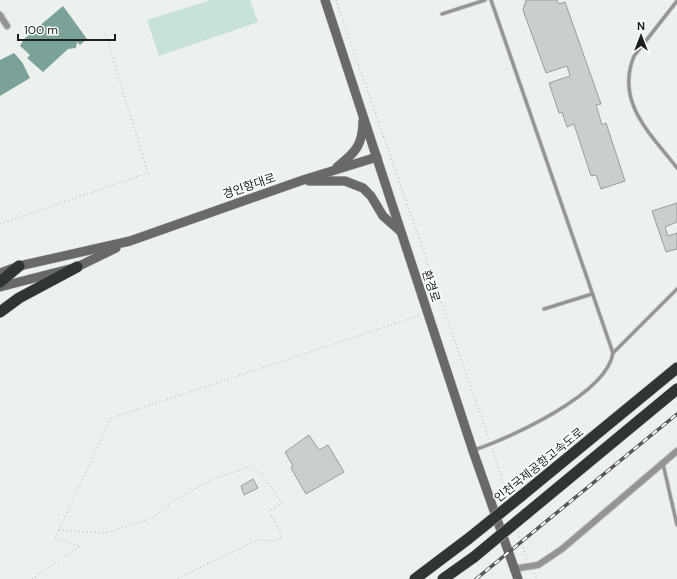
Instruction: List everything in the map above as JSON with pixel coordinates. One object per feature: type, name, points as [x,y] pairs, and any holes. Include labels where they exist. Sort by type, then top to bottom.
[{"type":"highway","points":[[0,282],[19,266]]},
{"type":"highway","points":[[0,312],[19,298],[77,267]]},
{"type":"highway","name":"인천국제공항고속도로","points":[[415,579],[468,539],[677,368]]},
{"type":"highway","points":[[443,579],[474,557],[677,389]]},
{"type":"street","name":"환경로","points":[[325,0],[358,97],[400,232],[513,569],[518,579]]},
{"type":"street","points":[[0,15],[7,26]]},
{"type":"street","points":[[332,170],[349,157],[361,142],[363,121],[358,97]]},
{"type":"street","name":"경인항대로","points":[[0,287],[77,267],[130,241],[332,170],[377,157]]},
{"type":"street","points":[[303,180],[345,182],[363,188],[371,196],[382,216],[400,232]]},
{"type":"street","name":"경인항대로","points":[[0,273],[19,266],[130,241]]},
{"type":"street","points":[[513,569],[538,565],[562,550],[677,451]]},
{"type":"lane","points":[[442,14],[485,0]]},
{"type":"lane","points":[[473,451],[546,418],[570,403],[606,370],[612,360],[613,353],[491,0]]},
{"type":"lane","points":[[677,0],[634,56],[630,66],[628,87],[630,98],[638,116],[677,168]]},
{"type":"lane","points":[[613,353],[677,289]]},
{"type":"lane","points":[[544,309],[592,294]]},
{"type":"lane","points":[[663,464],[677,525]]},
{"type":"path","points":[[336,0],[491,444],[508,501]]},
{"type":"path","points":[[0,224],[148,173],[105,32]]},
{"type":"path","points":[[32,579],[80,546],[55,538],[111,418],[427,313]]},
{"type":"path","points":[[58,530],[105,533],[153,518],[173,501],[213,479],[249,467],[262,474],[282,503],[269,511],[281,536],[275,541],[258,540],[176,579]]},
{"type":"path","points":[[517,530],[529,567],[537,579]]},
{"type":"shaded area","points":[[211,0],[250,0],[258,22],[159,56],[147,20]]},
{"type":"shaded area","points":[[63,6],[87,39],[80,45],[77,42],[76,48],[68,49],[43,72],[27,58],[30,55],[20,46],[24,39]]},
{"type":"shaded area","points":[[14,53],[22,62],[30,78],[0,96],[0,60]]},
{"type":"building","points":[[526,0],[557,0],[559,4],[565,2],[601,104],[596,105],[602,125],[606,123],[625,181],[601,189],[596,175],[591,176],[574,124],[567,127],[562,112],[559,113],[549,83],[570,76],[567,66],[546,73],[523,10]]},
{"type":"building","points":[[677,203],[677,222],[665,227],[668,236],[677,233],[677,249],[666,252],[652,211]]},
{"type":"building","points":[[309,435],[319,450],[328,445],[344,472],[306,494],[291,468],[293,466],[285,452]]},
{"type":"building","points":[[253,479],[258,488],[244,495],[241,486]]},
{"type":"railway","points":[[476,579],[677,414]]}]
